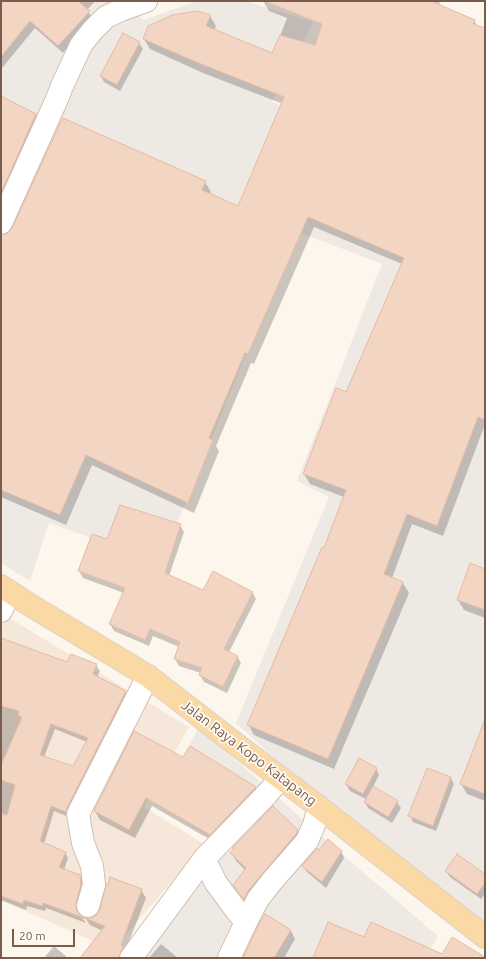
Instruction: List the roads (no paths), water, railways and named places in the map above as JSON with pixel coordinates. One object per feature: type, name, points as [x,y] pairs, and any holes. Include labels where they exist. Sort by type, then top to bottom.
[{"type":"main road","name":"Jalan Raya Kopo Katapang","points":[[4,596],[30,605],[148,676],[485,937]]},
{"type":"street","points":[[1,223],[62,86],[82,45],[93,30],[106,17],[120,10],[146,1]]},
{"type":"street","points":[[88,906],[94,885],[92,866],[83,843],[78,814],[148,676]]},
{"type":"street","points":[[131,958],[204,859],[281,778]]},
{"type":"street","points":[[229,958],[258,899],[307,841],[314,825],[319,807]]},
{"type":"street","points":[[204,859],[216,883],[246,922]]}]
